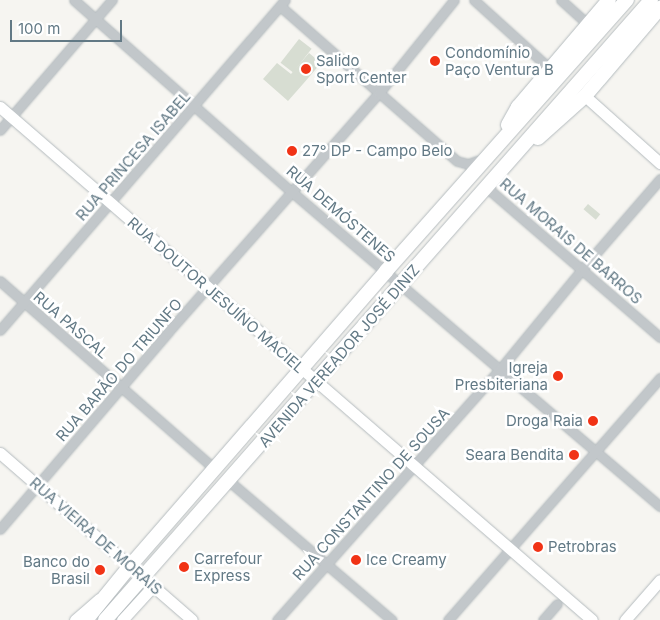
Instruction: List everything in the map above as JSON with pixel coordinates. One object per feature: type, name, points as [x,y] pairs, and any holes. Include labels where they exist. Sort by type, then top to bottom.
[{"type":"main road","points":[[493,150],[518,107],[609,0]]},
{"type":"main road","name":"AVENIDA VEREADOR JOSÉ DINIZ","points":[[86,620],[130,566],[386,271],[627,0]]},
{"type":"main road","name":"AVENIDA VEREADOR JOSÉ DINIZ","points":[[105,620],[147,582],[229,482],[650,0]]},
{"type":"main road","points":[[519,150],[535,141],[585,96],[660,8]]},
{"type":"street","name":"RUA DEMÓSTENES","points":[[74,0],[196,105],[292,192],[501,368],[660,506]]},
{"type":"street","points":[[0,130],[112,0]]},
{"type":"street","name":"RUA BARÃO DO TRIUNFO","points":[[0,529],[379,93],[454,0]]},
{"type":"street","points":[[474,0],[550,69]]},
{"type":"street","points":[[561,0],[588,24]]},
{"type":"street","points":[[282,3],[457,162],[473,164],[493,150]]},
{"type":"street","name":"RUA PRINCESA ISABEL","points":[[0,330],[282,3]]},
{"type":"street","points":[[585,96],[660,163]]},
{"type":"street","name":"RUA DOUTOR JESUÍNO MACIEL","points":[[0,107],[592,620]]},
{"type":"street","name":"RUA CONSTANTINO DE SOUSA","points":[[277,620],[501,368],[583,268],[660,179]]},
{"type":"street","name":"RUA MORAIS DE BARROS","points":[[486,187],[583,268],[660,337]]},
{"type":"street","name":"RUA PASCAL","points":[[0,280],[215,469]]},
{"type":"street","points":[[448,620],[660,378]]},
{"type":"street","name":"RUA VIEIRA DE MORAIS","points":[[0,453],[192,620]]},
{"type":"street","points":[[229,482],[328,563],[392,620]]},
{"type":"street","points":[[625,620],[660,580]]},
{"type":"street","name":"AVENIDA VEREADOR JOSÉ DINIZ","points":[[122,620],[147,582]]},
{"type":"street","name":"AVENIDA VEREADOR JOSÉ DINIZ","points":[[75,620],[108,592]]},
{"type":"street","points":[[543,620],[557,604]]},
{"type":"shaded area","points":[[299,39],[312,49],[293,72],[281,63]]},
{"type":"shaded area","points":[[309,53],[321,63],[288,101],[263,79],[277,63],[291,74]]},
{"type":"shaded area","points":[[588,204],[600,214],[596,220],[584,209]]},
{"type":"place","name":"Condomínio Paço Ventura B","points":[[435,61]]},
{"type":"place","name":"Salido Sport Center","points":[[306,69]]},
{"type":"place","name":"27° DP - Campo Belo","points":[[292,151]]},
{"type":"place","name":"Igreja Presbiteriana","points":[[558,376]]},
{"type":"place","name":"Droga Raia","points":[[593,421]]},
{"type":"place","name":"Seara Bendita","points":[[574,455]]},
{"type":"place","name":"Petrobras","points":[[538,547]]},
{"type":"place","name":"Ice Creamy","points":[[356,560]]},
{"type":"place","name":"Carrefour Express","points":[[184,567]]},
{"type":"place","name":"Banco do Brasil","points":[[100,570]]}]
